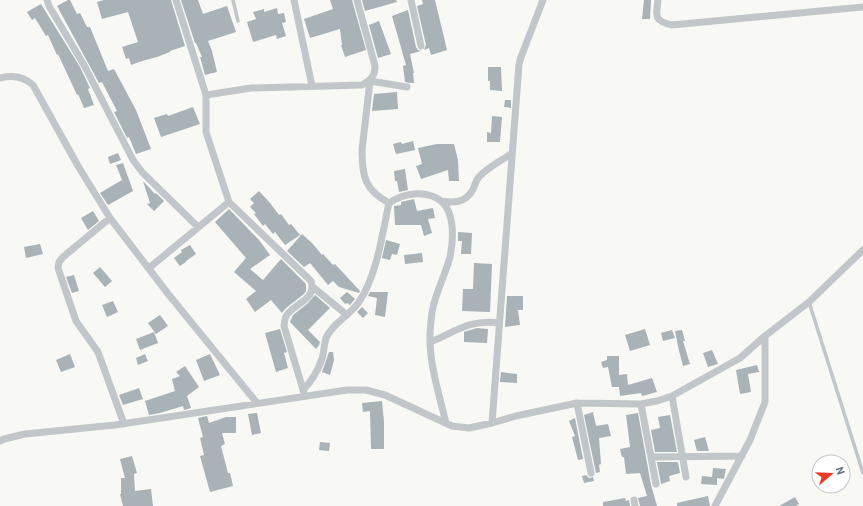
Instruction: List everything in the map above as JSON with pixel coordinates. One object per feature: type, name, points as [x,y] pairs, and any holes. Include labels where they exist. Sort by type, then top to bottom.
[{"type":"street","points":[[47,0],[48,6],[94,84],[132,160],[142,172],[198,227]]},
{"type":"street","points":[[176,0],[206,95],[206,132],[229,202],[311,281],[314,288],[347,315]]},
{"type":"street","points":[[294,0],[312,86]]},
{"type":"street","points":[[206,95],[251,88],[362,85],[370,81],[375,74],[375,66],[357,0]]},
{"type":"street","points":[[411,0],[421,46]]},
{"type":"street","points":[[492,424],[519,64],[543,0]]},
{"type":"street","points":[[658,0],[656,11],[657,18],[662,23],[672,25],[863,7]]},
{"type":"street","points":[[0,78],[11,75],[26,79],[33,85],[78,166],[110,218],[169,295],[256,403]]},
{"type":"street","points":[[370,81],[407,87]]},
{"type":"street","points":[[370,81],[362,162],[364,175],[371,191],[377,197],[388,203]]},
{"type":"street","points":[[388,203],[400,197],[416,194],[430,196],[441,201],[463,201],[471,192],[478,178],[487,169],[512,153]]},
{"type":"street","points":[[441,201],[450,214],[452,223],[452,237],[450,257],[432,309],[431,342],[436,384],[446,423]]},
{"type":"street","points":[[149,268],[229,202]]},
{"type":"street","points":[[304,393],[322,360],[326,338],[358,304],[366,290],[379,250],[388,203]]},
{"type":"street","points":[[110,218],[63,257],[59,262],[58,268],[76,321],[90,339],[100,358],[124,424]]},
{"type":"street","points":[[0,441],[26,434],[124,424],[256,403],[304,393],[347,390],[366,390],[385,395],[460,428],[492,424],[516,416],[577,403],[641,404],[657,401],[672,396],[740,358],[765,336],[809,302],[863,250]]},
{"type":"street","points":[[304,393],[284,326],[286,316],[312,293],[314,288]]},
{"type":"street","points":[[431,342],[458,328],[473,323],[486,321],[499,323]]},
{"type":"street","points":[[715,506],[750,440],[765,402],[765,336]]},
{"type":"street","points":[[672,396],[686,477]]},
{"type":"street","points":[[577,403],[591,474]]},
{"type":"street","points":[[641,404],[656,484]]},
{"type":"street","points":[[651,457],[742,456]]},
{"type":"lane","points":[[233,0],[238,21]]},
{"type":"lane","points":[[809,302],[863,473]]},
{"type":"building","points":[[70,0],[77,14],[80,13],[87,27],[90,27],[108,71],[114,69],[136,110],[151,149],[136,154],[129,137],[127,138],[114,112],[117,111],[102,82],[99,83],[57,6]]},
{"type":"building","points":[[104,0],[171,0],[185,46],[131,65],[129,58],[126,59],[122,47],[138,42],[128,12],[102,19],[97,2]]},
{"type":"building","points":[[181,0],[198,0],[203,14],[227,6],[236,32],[208,41],[217,72],[205,75],[200,57],[202,57],[195,43]]},
{"type":"building","points":[[330,0],[352,0],[366,50],[345,57],[341,45],[340,29],[310,38],[304,19],[333,9]]},
{"type":"building","points":[[362,0],[396,0],[397,2],[365,11]]},
{"type":"building","points":[[422,0],[435,0],[447,50],[431,55],[429,48],[424,50],[426,45],[417,6],[423,4]]},
{"type":"building","points":[[644,0],[651,0],[650,19],[642,19]]},
{"type":"building","points":[[41,4],[80,67],[90,88],[88,89],[94,105],[84,108],[48,35],[46,36],[35,18],[32,20],[27,12]]},
{"type":"building","points":[[277,8],[278,14],[284,13],[286,22],[282,23],[286,36],[277,39],[276,35],[253,42],[247,22],[256,19],[253,12],[264,9],[264,12]]},
{"type":"building","points":[[408,10],[416,47],[421,51],[410,54],[414,73],[414,83],[405,82],[403,66],[406,65],[392,16]]},
{"type":"building","points":[[379,21],[391,54],[378,58],[369,25]]},
{"type":"building","points":[[488,67],[501,67],[502,91],[490,90],[490,81],[488,81]]},
{"type":"building","points":[[397,92],[398,109],[372,111],[374,94]]},
{"type":"building","points":[[505,100],[511,100],[511,108],[504,107]]},
{"type":"building","points":[[193,107],[200,124],[161,137],[154,118],[167,114],[168,116]]},
{"type":"building","points":[[492,116],[502,117],[500,142],[487,142],[487,132],[491,133]]},
{"type":"building","points":[[413,141],[415,150],[396,154],[393,144],[401,142],[402,144]]},
{"type":"building","points":[[437,144],[454,144],[458,160],[459,181],[449,181],[448,170],[421,179],[416,166],[422,164],[418,148]]},
{"type":"building","points":[[118,153],[121,160],[110,164],[108,157]]},
{"type":"building","points":[[123,163],[133,191],[108,205],[100,193],[122,180],[116,165]]},
{"type":"building","points":[[405,169],[408,190],[399,192],[397,181],[395,181],[394,171]]},
{"type":"building","points":[[143,181],[164,201],[154,211],[147,204],[150,203]]},
{"type":"building","points":[[259,191],[279,215],[281,214],[289,225],[291,224],[300,235],[285,245],[275,232],[273,234],[265,224],[263,226],[254,214],[256,213],[250,207],[254,203],[250,199]]},
{"type":"building","points":[[414,199],[417,211],[433,208],[435,218],[428,219],[432,233],[424,236],[421,225],[395,225],[394,206],[401,205],[401,202]]},
{"type":"building","points":[[229,209],[259,240],[270,255],[250,269],[263,280],[281,259],[306,284],[306,291],[304,294],[282,313],[271,300],[255,312],[246,299],[256,291],[234,272],[246,258],[215,222]]},
{"type":"building","points":[[93,211],[99,221],[88,230],[81,218]]},
{"type":"building","points":[[458,232],[472,233],[471,254],[461,254],[462,241],[458,241]]},
{"type":"building","points":[[302,234],[333,265],[335,264],[360,291],[359,293],[339,287],[333,281],[328,285],[310,263],[304,267],[287,251]]},
{"type":"building","points":[[386,240],[400,244],[397,255],[392,254],[390,260],[382,258]]},
{"type":"building","points":[[40,244],[43,254],[26,258],[24,247]]},
{"type":"building","points":[[190,245],[196,254],[180,266],[174,258],[182,252],[181,250]]},
{"type":"building","points":[[422,253],[423,262],[405,264],[404,255]]},
{"type":"building","points":[[474,263],[492,264],[490,312],[462,311],[463,289],[473,289]]},
{"type":"building","points":[[100,267],[112,281],[105,287],[93,273]]},
{"type":"building","points":[[74,275],[79,291],[72,293],[66,277]]},
{"type":"building","points":[[347,292],[355,299],[350,305],[347,303],[345,304],[340,298]]},
{"type":"building","points":[[370,292],[388,292],[385,317],[375,315],[377,298],[368,296]]},
{"type":"building","points":[[315,295],[330,308],[308,330],[320,342],[316,349],[290,322],[293,315],[307,304]]},
{"type":"building","points":[[507,296],[523,296],[523,310],[518,310],[520,325],[505,327]]},
{"type":"building","points":[[113,301],[118,312],[107,317],[102,305]]},
{"type":"building","points":[[362,307],[368,313],[363,318],[357,312]]},
{"type":"building","points":[[160,315],[168,326],[156,334],[148,323]]},
{"type":"building","points":[[477,328],[488,329],[487,343],[464,342],[464,332]]},
{"type":"building","points":[[280,329],[287,352],[284,353],[288,368],[276,372],[265,333]]},
{"type":"building","points":[[645,329],[650,345],[630,351],[625,335]]},
{"type":"building","points":[[672,330],[675,338],[663,341],[661,333]]},
{"type":"building","points":[[682,330],[685,341],[683,341],[690,364],[683,366],[675,331]]},
{"type":"building","points":[[154,332],[158,343],[140,350],[136,339]]},
{"type":"building","points":[[712,350],[718,364],[708,367],[703,353]]},
{"type":"building","points":[[329,352],[333,352],[334,360],[330,375],[322,372]]},
{"type":"building","points":[[70,354],[75,367],[61,372],[56,360]]},
{"type":"building","points":[[145,354],[148,361],[138,365],[136,358]]},
{"type":"building","points":[[210,354],[220,375],[204,381],[196,360]]},
{"type":"building","points":[[607,356],[619,356],[619,375],[627,374],[628,385],[652,378],[657,392],[642,396],[641,393],[620,396],[619,387],[612,387],[608,367],[603,368],[601,362],[607,360]]},
{"type":"building","points":[[757,365],[759,372],[748,374],[751,392],[740,394],[736,370]]},
{"type":"building","points":[[185,366],[199,387],[187,396],[191,408],[184,410],[183,406],[149,415],[145,401],[175,391],[172,379],[180,376],[176,372]]},
{"type":"building","points":[[501,372],[517,374],[517,383],[500,382]]},
{"type":"building","points":[[139,388],[143,399],[123,405],[119,395]]},
{"type":"building","points":[[382,401],[384,449],[371,449],[370,411],[363,412],[362,403]]},
{"type":"building","points":[[593,412],[596,426],[608,424],[611,436],[599,438],[601,464],[599,465],[600,472],[596,473],[584,415]]},
{"type":"building","points":[[257,413],[261,433],[252,435],[248,414]]},
{"type":"building","points":[[638,413],[651,485],[657,506],[640,506],[638,498],[647,496],[640,473],[626,474],[624,457],[622,457],[620,449],[630,447],[626,415]]},
{"type":"building","points":[[670,415],[677,452],[655,452],[651,430],[660,428],[658,417]]},
{"type":"building","points":[[207,416],[209,423],[226,417],[236,417],[236,433],[222,433],[225,444],[221,446],[233,486],[210,492],[200,456],[204,455],[200,438],[203,437],[198,418]]},
{"type":"building","points":[[575,418],[583,459],[578,460],[572,437],[575,436],[569,421]]},
{"type":"building","points":[[705,437],[709,451],[697,451],[694,440]]},
{"type":"building","points":[[320,442],[330,443],[329,451],[319,450]]},
{"type":"building","points":[[132,456],[137,473],[134,474],[135,491],[151,489],[153,506],[123,506],[120,494],[121,478],[125,478],[120,459]]},
{"type":"building","points":[[657,462],[678,462],[680,473],[669,476],[670,481],[661,484]]},
{"type":"building","points":[[713,468],[726,469],[724,479],[717,478],[717,485],[701,484],[702,476],[712,477]]},
{"type":"building","points":[[586,475],[589,478],[593,477],[594,481],[584,483],[582,476]]},
{"type":"building","points":[[708,496],[710,506],[677,506],[677,503]]},
{"type":"building","points":[[795,497],[799,504],[796,506],[779,506]]},
{"type":"building","points":[[625,498],[626,501],[629,500],[630,506],[603,506],[603,502]]}]
